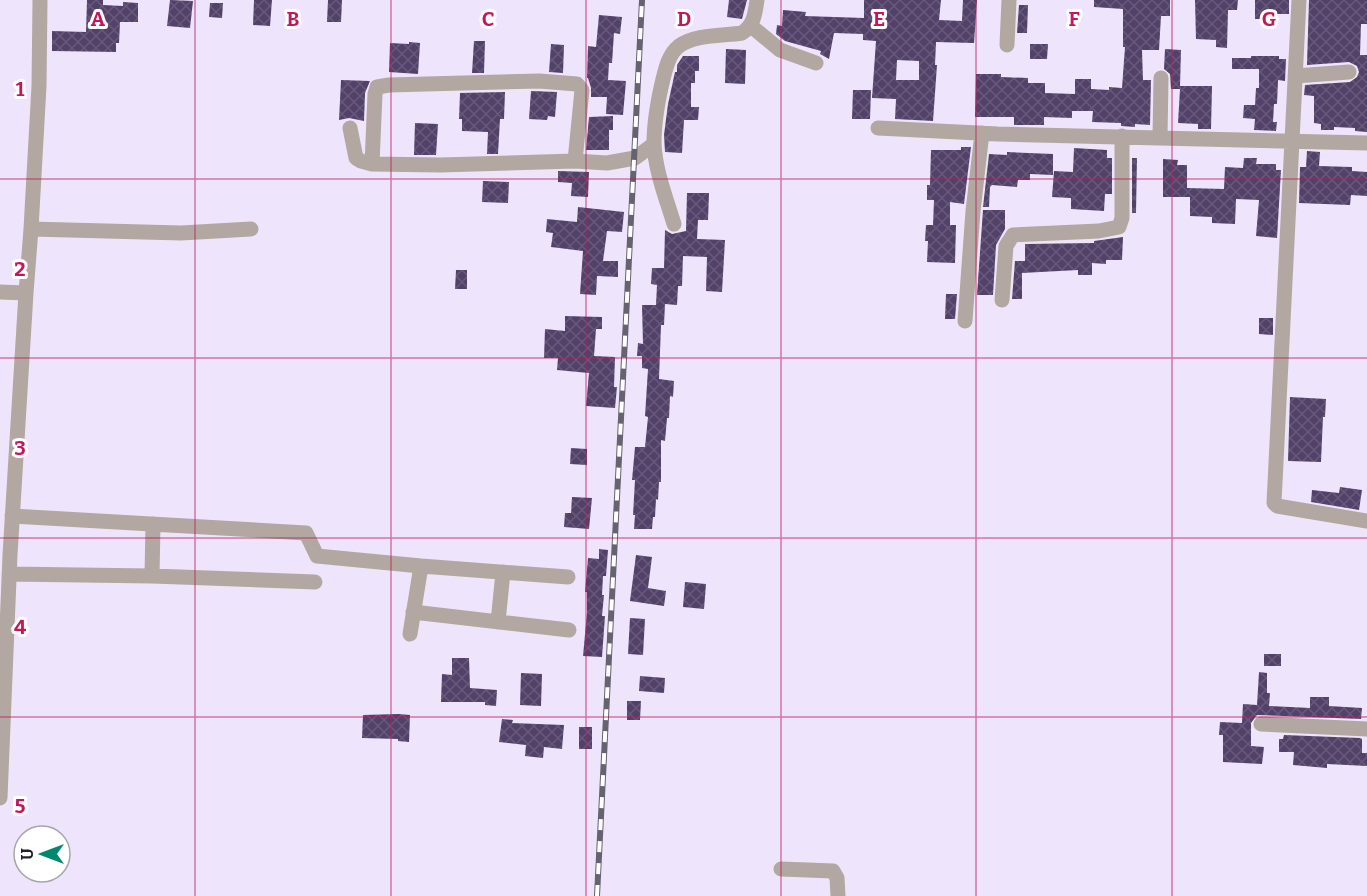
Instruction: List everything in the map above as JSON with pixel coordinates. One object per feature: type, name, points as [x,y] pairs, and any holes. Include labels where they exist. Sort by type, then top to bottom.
[{"type":"street","points":[[0,798],[9,574],[6,515],[13,499],[32,229],[39,86],[40,0]]},
{"type":"street","points":[[674,224],[659,174],[654,144],[659,96],[670,58],[676,48],[693,40],[742,33],[751,26],[757,0]]},
{"type":"street","points":[[1007,45],[1009,0]]},
{"type":"street","points":[[1299,0],[1274,503],[1277,506],[1367,521]]},
{"type":"street","points":[[751,26],[773,46],[816,63]]},
{"type":"street","points":[[1295,76],[1349,72]]},
{"type":"street","points":[[1160,137],[1161,78]]},
{"type":"street","points":[[372,164],[375,94],[378,87],[539,81],[573,84],[582,90],[575,161]]},
{"type":"street","points":[[350,128],[356,158],[372,164],[440,165],[575,161],[607,163],[635,158],[654,144]]},
{"type":"street","points":[[878,128],[982,133],[1367,143]]},
{"type":"street","points":[[965,321],[973,212],[982,133]]},
{"type":"street","points":[[1002,300],[1006,246],[1013,236],[1099,231],[1119,227],[1122,218],[1122,136]]},
{"type":"street","points":[[32,229],[181,233],[251,229]]},
{"type":"street","points":[[0,292],[26,293]]},
{"type":"street","points":[[6,515],[306,533],[317,556],[568,577]]},
{"type":"street","points":[[152,576],[153,524]]},
{"type":"street","points":[[410,634],[421,566]]},
{"type":"street","points":[[498,622],[503,572]]},
{"type":"street","points":[[9,574],[315,582]]},
{"type":"street","points":[[414,612],[569,630]]},
{"type":"street","points":[[1261,724],[1367,729]]},
{"type":"street","points":[[781,869],[833,871],[837,878],[838,896]]},
{"type":"building","points":[[87,0],[103,0],[103,5],[123,6],[123,2],[138,3],[138,22],[120,22],[116,52],[52,51],[52,31],[86,32]]},
{"type":"building","points":[[170,0],[193,1],[190,28],[167,26]]},
{"type":"building","points":[[254,0],[272,0],[270,26],[253,25]]},
{"type":"building","points":[[328,0],[342,0],[341,22],[327,22]]},
{"type":"building","points":[[729,0],[747,0],[742,19],[727,17]]},
{"type":"building","points":[[864,0],[941,0],[939,20],[962,21],[963,0],[977,0],[974,43],[936,42],[935,65],[937,65],[933,121],[895,119],[896,99],[872,98],[876,41],[863,40],[863,34],[834,33],[829,59],[820,54],[821,51],[785,41],[776,34],[777,25],[782,26],[783,10],[806,12],[805,16],[864,18]],"holes":[[[897,60],[919,61],[919,80],[896,80]]]},
{"type":"building","points":[[1094,0],[1170,0],[1170,16],[1161,16],[1159,50],[1142,50],[1143,80],[1151,80],[1150,125],[1135,124],[1135,127],[1121,126],[1121,123],[1092,122],[1093,111],[1072,111],[1072,118],[1044,117],[1044,125],[1014,125],[1014,117],[975,117],[976,74],[1001,74],[1001,77],[1028,78],[1028,83],[1045,83],[1045,93],[1075,94],[1075,79],[1091,79],[1091,89],[1122,88],[1125,47],[1123,47],[1123,9],[1094,7]]},
{"type":"building","points":[[1195,0],[1238,0],[1237,10],[1228,10],[1227,48],[1216,47],[1216,40],[1196,39]]},
{"type":"building","points":[[1255,0],[1289,0],[1289,14],[1276,14],[1275,19],[1255,19]]},
{"type":"building","points":[[1309,0],[1367,0],[1367,24],[1361,24],[1360,55],[1367,55],[1367,132],[1355,131],[1355,128],[1334,127],[1334,130],[1321,130],[1321,124],[1314,123],[1314,96],[1304,95],[1305,85],[1350,82],[1357,77],[1359,72],[1357,66],[1349,62],[1307,65]]},
{"type":"building","points":[[210,3],[223,3],[222,18],[209,17]]},
{"type":"building","points":[[1019,5],[1028,5],[1027,33],[1017,33]]},
{"type":"building","points":[[599,15],[622,17],[620,34],[614,33],[612,63],[609,63],[608,80],[626,81],[623,115],[606,114],[607,97],[591,97],[591,88],[587,78],[588,46],[596,47]]},
{"type":"building","points":[[474,41],[485,41],[484,73],[472,73]]},
{"type":"building","points":[[409,42],[420,43],[418,74],[389,72],[390,43],[409,44]]},
{"type":"building","points":[[551,44],[564,45],[563,73],[549,72]]},
{"type":"building","points":[[1030,44],[1048,44],[1047,59],[1030,59]]},
{"type":"building","points":[[726,49],[746,50],[745,84],[725,83]]},
{"type":"building","points":[[1165,49],[1181,50],[1180,86],[1212,86],[1211,129],[1198,129],[1198,124],[1178,123],[1180,89],[1171,89],[1170,74],[1164,69]]},
{"type":"building","points":[[683,56],[699,56],[699,71],[695,71],[695,83],[691,83],[691,107],[699,107],[698,120],[684,120],[682,153],[665,152],[664,135],[668,104],[677,65]]},
{"type":"building","points":[[1251,56],[1279,56],[1279,59],[1286,59],[1285,81],[1278,80],[1277,104],[1274,104],[1273,122],[1277,122],[1276,131],[1254,130],[1255,119],[1243,118],[1244,105],[1255,105],[1256,88],[1259,88],[1259,69],[1232,69],[1232,58],[1251,58]]},
{"type":"building","points":[[341,80],[370,81],[365,93],[364,121],[349,118],[339,120]]},
{"type":"building","points":[[853,90],[871,90],[870,119],[852,119]]},
{"type":"building","points":[[531,91],[557,92],[555,117],[548,116],[547,120],[529,119]]},
{"type":"building","points":[[505,92],[504,119],[500,119],[498,154],[487,154],[488,132],[462,131],[462,119],[459,119],[460,93]]},
{"type":"building","points":[[613,116],[613,130],[609,130],[609,150],[586,150],[589,117]]},
{"type":"building","points":[[415,123],[438,124],[436,155],[414,155]]},
{"type":"building","points":[[961,147],[971,147],[964,204],[950,202],[950,225],[956,225],[955,263],[927,262],[926,225],[933,225],[934,200],[927,200],[931,150],[961,150]]},
{"type":"building","points":[[1074,148],[1107,150],[1107,158],[1112,158],[1112,194],[1105,194],[1104,211],[1071,209],[1071,198],[1052,197],[1054,171],[1073,172]]},
{"type":"building","points":[[1307,151],[1320,152],[1319,166],[1352,167],[1352,171],[1367,172],[1367,196],[1351,195],[1350,205],[1299,203],[1300,167],[1306,167]]},
{"type":"building","points":[[1007,152],[1053,154],[1053,175],[1030,174],[1030,180],[1018,180],[1017,187],[992,185],[989,207],[983,207],[989,154],[1007,155]]},
{"type":"building","points":[[1132,158],[1137,158],[1136,213],[1132,213]]},
{"type":"building","points":[[1244,158],[1257,158],[1256,164],[1276,164],[1276,170],[1281,170],[1277,238],[1256,236],[1259,200],[1236,199],[1235,224],[1212,223],[1212,217],[1190,216],[1190,197],[1163,197],[1163,159],[1178,160],[1177,165],[1187,165],[1187,188],[1224,189],[1225,167],[1243,168]]},
{"type":"building","points":[[558,171],[589,172],[588,197],[571,196],[572,183],[558,182]]},
{"type":"building","points":[[483,181],[509,182],[508,203],[482,202]]},
{"type":"building","points":[[687,193],[709,193],[708,220],[698,220],[697,239],[725,240],[722,292],[706,291],[707,257],[683,256],[682,286],[678,286],[677,305],[665,304],[664,325],[661,325],[659,379],[674,381],[665,441],[661,440],[661,482],[659,482],[658,500],[656,499],[655,517],[653,517],[652,529],[634,529],[635,480],[632,480],[635,447],[645,447],[648,417],[645,416],[648,369],[642,368],[642,356],[637,356],[638,343],[643,344],[642,305],[656,305],[657,285],[651,284],[652,268],[664,268],[665,230],[672,234],[686,231]]},
{"type":"building","points":[[578,207],[624,212],[622,232],[607,231],[603,261],[618,261],[618,277],[597,276],[596,295],[580,294],[583,251],[551,247],[553,233],[546,232],[547,219],[577,222]]},
{"type":"building","points":[[983,210],[1005,210],[1005,229],[996,245],[993,295],[977,295]]},
{"type":"building","points":[[1123,237],[1122,260],[1106,260],[1106,264],[1092,263],[1092,275],[1078,275],[1078,270],[1022,273],[1022,299],[1012,299],[1015,261],[1025,261],[1025,244],[1094,243],[1094,241]]},
{"type":"building","points":[[456,270],[467,270],[467,289],[455,289]]},
{"type":"building","points":[[946,294],[957,294],[955,319],[945,319]]},
{"type":"building","points":[[565,316],[602,317],[602,329],[596,329],[594,356],[615,357],[614,387],[617,387],[615,408],[586,406],[589,373],[557,370],[558,358],[544,358],[545,329],[565,331]]},
{"type":"building","points":[[1259,318],[1273,318],[1273,335],[1259,334]]},
{"type":"building","points":[[1290,397],[1326,399],[1321,462],[1288,461]]},
{"type":"building","points":[[571,448],[587,449],[587,465],[570,464]]},
{"type":"building","points":[[1340,487],[1362,490],[1359,510],[1311,502],[1312,490],[1339,493]]},
{"type":"building","points":[[572,497],[592,498],[589,529],[564,527],[565,513],[571,513]]},
{"type":"building","points":[[599,549],[608,550],[606,576],[603,576],[602,616],[605,616],[602,657],[583,656],[587,613],[587,592],[585,592],[588,558],[599,559]]},
{"type":"building","points":[[636,555],[652,557],[648,588],[666,591],[664,606],[630,601]]},
{"type":"building","points":[[685,582],[706,584],[704,609],[683,607]]},
{"type":"building","points":[[630,618],[645,619],[643,655],[628,654]]},
{"type":"building","points":[[1264,654],[1281,654],[1281,666],[1264,666]]},
{"type":"building","points":[[452,658],[469,658],[470,688],[497,690],[496,706],[485,705],[485,702],[441,702],[442,674],[452,675]]},
{"type":"building","points":[[1259,672],[1267,673],[1269,706],[1310,708],[1310,697],[1329,697],[1329,706],[1362,708],[1361,719],[1257,715],[1251,723],[1251,746],[1264,747],[1262,764],[1223,762],[1223,735],[1219,735],[1220,722],[1242,723],[1243,704],[1257,705]]},
{"type":"building","points":[[521,673],[542,674],[541,706],[520,705]]},
{"type":"building","points":[[640,676],[665,678],[664,693],[639,691]]},
{"type":"building","points":[[627,701],[641,701],[640,720],[627,720]]},
{"type":"building","points":[[363,715],[410,715],[409,742],[398,741],[398,739],[362,738]]},
{"type":"building","points":[[502,719],[513,720],[512,723],[564,725],[562,749],[544,747],[543,758],[525,756],[526,745],[499,742]]},
{"type":"building","points":[[579,727],[592,727],[592,749],[579,749]]},
{"type":"building","points":[[1284,735],[1360,738],[1362,739],[1362,753],[1367,753],[1367,766],[1327,764],[1327,768],[1293,765],[1294,752],[1279,752],[1279,739],[1283,739]]},
{"type":"railway","points":[[597,896],[642,0]]}]
